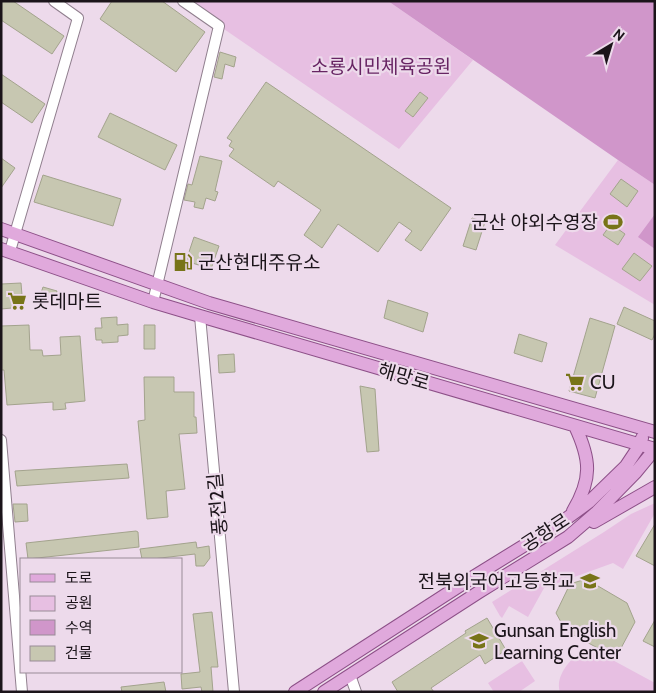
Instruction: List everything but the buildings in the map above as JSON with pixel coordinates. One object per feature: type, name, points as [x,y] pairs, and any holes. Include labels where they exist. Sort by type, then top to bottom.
[{"type":"main road","name":"해망로","points":[[1,229],[209,303],[650,430]]},
{"type":"main road","name":"해망로","points":[[5,250],[153,302],[655,449]]},
{"type":"main road","points":[[570,516],[581,498],[587,472],[584,444],[575,426]]},
{"type":"main road","name":"공항로","points":[[295,692],[590,502],[626,466],[650,430]]},
{"type":"main road","name":"공항로","points":[[324,692],[568,537],[636,472],[655,449]]},
{"type":"main road","points":[[568,537],[655,487]]},
{"type":"street","points":[[5,250],[15,234],[78,18],[54,1]]},
{"type":"street","points":[[153,302],[219,26],[184,1]]},
{"type":"street","name":"풍전2길","points":[[200,316],[234,692]]},
{"type":"street","points":[[1,440],[20,668]]},
{"type":"street","points":[[20,673],[22,692]]},
{"type":"street","points":[[350,675],[356,692]]},
{"type":"green space","name":"소룡시민체육공원","points":[[183,1],[388,1],[473,60],[399,149]]},
{"type":"green space","name":"군산 야외수영장","points":[[618,160],[655,185],[655,305],[555,245]]},
{"type":"green space","points":[[655,503],[655,513],[623,569],[613,563],[544,588],[528,617],[509,606],[502,618],[500,616],[492,602],[631,514]]},
{"type":"green space","points":[[588,651],[607,657],[655,683],[655,692],[560,692],[560,679],[566,666],[576,656]]},
{"type":"green space","points":[[522,661],[535,681],[519,692],[494,692],[488,683]]},
{"type":"water","points":[[388,1],[655,1],[655,185],[618,160]]},
{"type":"water","points":[[655,214],[655,249],[638,237]]},
{"type":"place","name":"군산 야외수영장","points":[[613,222]]},
{"type":"place","name":"군산현대주유소","points":[[183,262]]},
{"type":"place","name":"롯데마트","points":[[17,301]]},
{"type":"place","name":"CU","points":[[575,382]]},
{"type":"place","name":"전북외국어고등학교","points":[[590,581]]},
{"type":"place","name":"Gunsan English Learning Center","points":[[479,641]]}]
